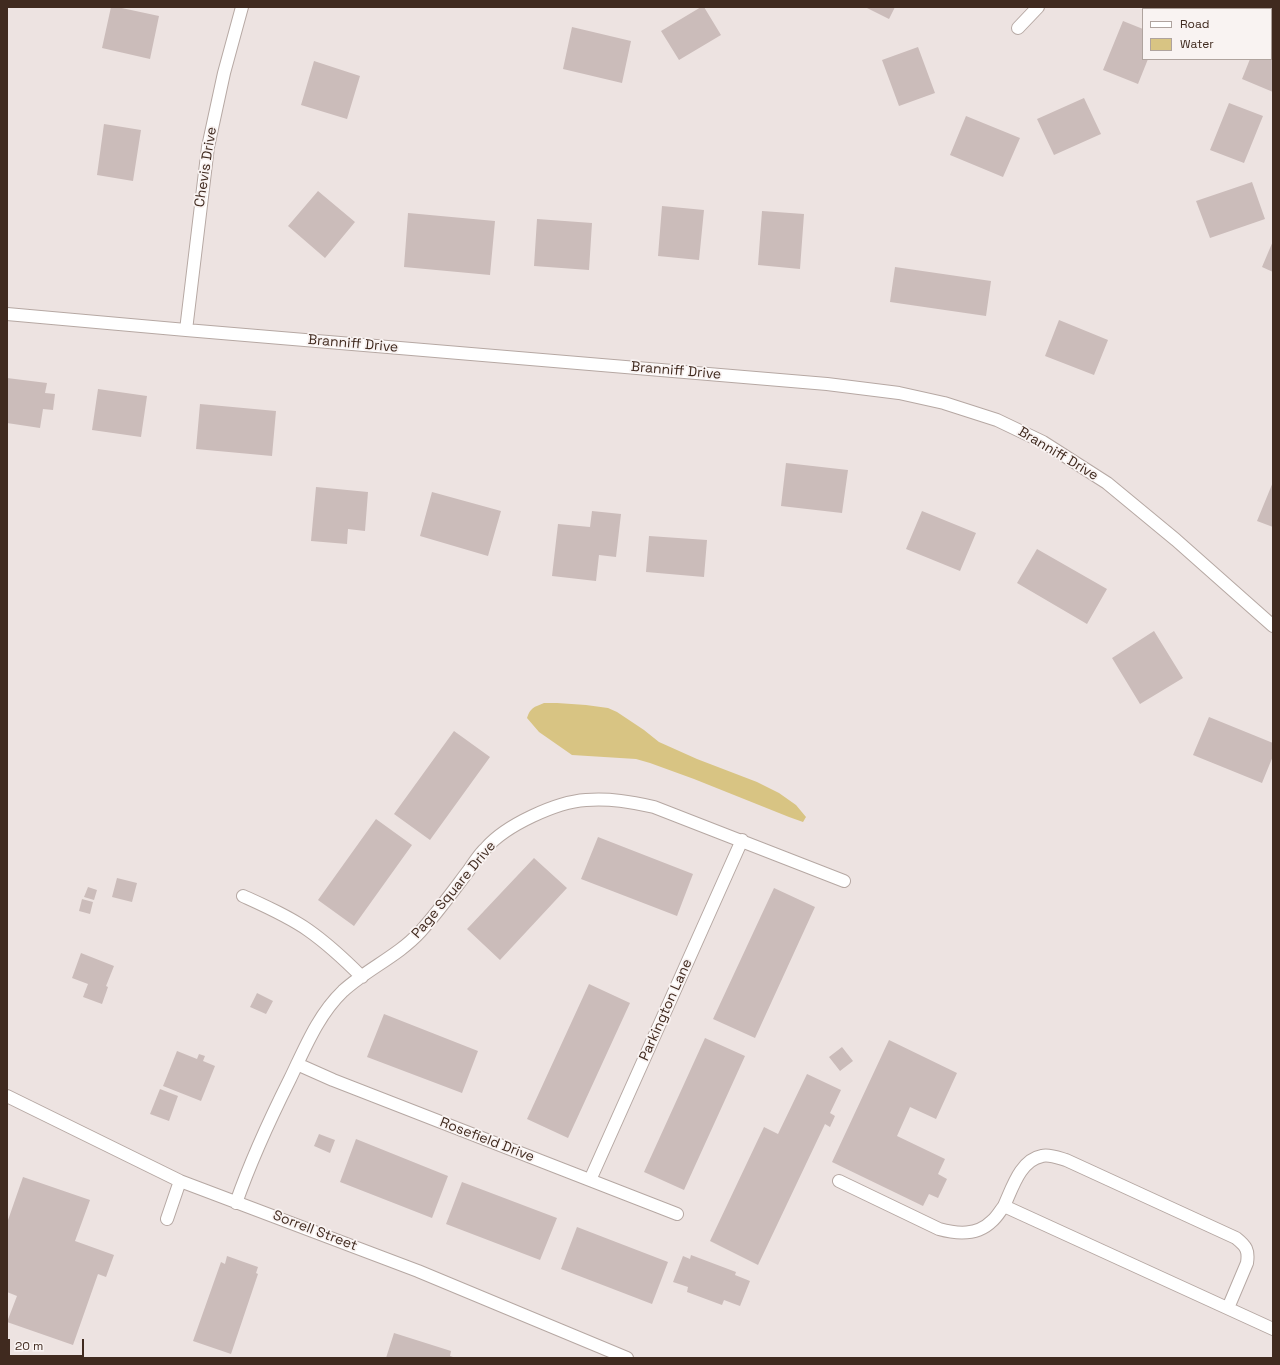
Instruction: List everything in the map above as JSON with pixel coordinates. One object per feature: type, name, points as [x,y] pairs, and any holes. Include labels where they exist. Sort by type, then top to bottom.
[{"type":"street","name":"Chevis Drive","points":[[186,330],[208,147],[224,73],[242,7]]},
{"type":"street","points":[[1018,28],[1038,7]]},
{"type":"street","name":"Branniff Drive","points":[[7,314],[827,384],[899,393],[944,403],[997,420],[1043,442],[1107,483],[1176,540],[1273,626]]},
{"type":"street","name":"Page Square Drive","points":[[236,1203],[271,1118],[313,1031],[324,1013],[343,991],[402,948],[419,933],[435,915],[486,847],[506,831],[530,817],[551,809],[584,800],[622,800],[654,807],[844,881]]},
{"type":"street","name":"Parkington Lane","points":[[590,1180],[742,840]]},
{"type":"street","points":[[243,896],[282,915],[308,930],[334,950],[362,976]]},
{"type":"street","name":"Rosefield Drive","points":[[297,1064],[333,1080],[677,1214]]},
{"type":"street","name":"Sorrell Street","points":[[7,1096],[180,1181],[418,1271],[627,1358]]},
{"type":"street","points":[[839,1181],[939,1228],[954,1233],[969,1232],[986,1226],[993,1221],[1004,1206],[1019,1173],[1034,1158],[1043,1155],[1066,1160],[1236,1238],[1243,1243],[1248,1256],[1247,1263],[1228,1308]]},
{"type":"street","points":[[167,1219],[180,1181]]},
{"type":"street","points":[[1004,1206],[1273,1328]]},
{"type":"water","points":[[544,703],[586,705],[608,708],[617,712],[644,730],[659,742],[697,759],[757,782],[779,793],[796,805],[806,817],[803,822],[694,779],[636,759],[572,755],[539,732],[527,718],[533,708]]},
{"type":"building","points":[[111,7],[159,16],[150,59],[102,48]]},
{"type":"building","points":[[701,7],[704,7],[721,35],[679,60],[661,31]]},
{"type":"building","points":[[865,7],[895,7],[889,19]]},
{"type":"building","points":[[1123,21],[1142,29],[1142,60],[1148,60],[1138,84],[1103,70]]},
{"type":"building","points":[[572,27],[631,41],[622,83],[563,69]]},
{"type":"building","points":[[1273,41],[1273,92],[1242,79],[1250,60],[1272,60]]},
{"type":"building","points":[[918,47],[935,93],[899,106],[882,60]]},
{"type":"building","points":[[314,61],[360,76],[347,119],[301,105]]},
{"type":"building","points":[[1084,98],[1101,134],[1054,155],[1037,119]]},
{"type":"building","points":[[1229,103],[1263,116],[1244,163],[1210,150]]},
{"type":"building","points":[[966,116],[1020,138],[1003,177],[950,155]]},
{"type":"building","points":[[104,124],[141,130],[133,181],[97,175]]},
{"type":"building","points":[[1252,182],[1265,219],[1210,238],[1196,201]]},
{"type":"building","points":[[318,191],[355,222],[325,258],[288,226]]},
{"type":"building","points":[[662,206],[704,210],[699,260],[658,256]]},
{"type":"building","points":[[762,211],[804,214],[800,269],[758,265]]},
{"type":"building","points":[[408,213],[495,221],[490,275],[404,267]]},
{"type":"building","points":[[537,219],[592,223],[589,270],[534,266]]},
{"type":"building","points":[[1273,241],[1273,272],[1262,267]]},
{"type":"building","points":[[895,267],[991,281],[986,316],[890,302]]},
{"type":"building","points":[[1059,320],[1108,340],[1094,375],[1045,356]]},
{"type":"building","points":[[7,378],[47,383],[45,393],[55,394],[53,410],[43,409],[40,428],[7,423]]},
{"type":"building","points":[[98,389],[147,396],[141,437],[92,430]]},
{"type":"building","points":[[200,404],[276,411],[272,456],[196,449]]},
{"type":"building","points":[[786,463],[848,470],[842,513],[781,506]]},
{"type":"building","points":[[1273,482],[1273,527],[1257,521]]},
{"type":"building","points":[[316,487],[368,492],[365,531],[348,529],[347,544],[311,541]]},
{"type":"building","points":[[432,492],[501,511],[488,556],[420,536]]},
{"type":"building","points":[[592,511],[621,514],[616,557],[599,555],[596,581],[552,576],[558,524],[590,527]]},
{"type":"building","points":[[922,511],[976,533],[960,571],[906,549]]},
{"type":"building","points":[[649,536],[707,540],[704,577],[646,572]]},
{"type":"building","points":[[1037,549],[1107,589],[1087,624],[1017,583]]},
{"type":"building","points":[[1154,631],[1183,678],[1140,704],[1112,658]]},
{"type":"building","points":[[1209,717],[1273,743],[1273,756],[1262,783],[1193,755]]},
{"type":"building","points":[[454,731],[490,757],[430,840],[394,814]]},
{"type":"building","points":[[376,819],[412,845],[354,926],[318,900]]},
{"type":"building","points":[[598,837],[693,874],[677,916],[581,879]]},
{"type":"building","points":[[534,858],[567,888],[500,960],[467,929]]},
{"type":"building","points":[[117,878],[137,883],[132,902],[112,897]]},
{"type":"building","points":[[88,887],[97,890],[94,900],[84,897]]},
{"type":"building","points":[[774,888],[815,907],[755,1038],[713,1019]]},
{"type":"building","points":[[82,899],[93,902],[90,914],[79,911]]},
{"type":"building","points":[[81,953],[114,966],[106,986],[108,987],[102,1004],[83,997],[88,984],[72,978]]},
{"type":"building","points":[[589,984],[630,1003],[568,1138],[527,1119]]},
{"type":"building","points":[[257,993],[273,1001],[266,1014],[250,1007]]},
{"type":"building","points":[[384,1014],[478,1051],[462,1093],[367,1057]]},
{"type":"building","points":[[705,1038],[745,1056],[684,1190],[644,1172]]},
{"type":"building","points":[[889,1040],[957,1073],[936,1119],[910,1107],[897,1136],[945,1159],[938,1174],[947,1179],[938,1198],[929,1194],[923,1206],[832,1162]]},
{"type":"building","points":[[842,1047],[853,1061],[840,1071],[829,1057]]},
{"type":"building","points":[[177,1051],[197,1059],[199,1054],[205,1056],[203,1061],[215,1066],[201,1101],[163,1086]]},
{"type":"building","points":[[807,1074],[841,1090],[830,1113],[835,1116],[830,1127],[825,1124],[758,1265],[710,1241],[764,1127],[778,1134]]},
{"type":"building","points":[[160,1089],[178,1096],[169,1121],[150,1114]]},
{"type":"building","points":[[319,1134],[335,1140],[330,1153],[314,1146]]},
{"type":"building","points":[[356,1139],[448,1176],[432,1218],[340,1182]]},
{"type":"building","points":[[23,1177],[90,1200],[75,1241],[114,1255],[106,1277],[98,1274],[73,1345],[7,1322],[17,1296],[7,1292],[7,1223]]},
{"type":"building","points":[[462,1182],[557,1218],[540,1260],[446,1224]]},
{"type":"building","points":[[577,1227],[668,1262],[652,1304],[561,1269]]},
{"type":"building","points":[[691,1255],[736,1272],[735,1275],[750,1281],[740,1306],[724,1300],[722,1305],[687,1292],[688,1287],[673,1282],[683,1256],[690,1259]]},
{"type":"building","points":[[227,1256],[258,1267],[256,1273],[258,1274],[231,1354],[193,1341],[221,1262],[225,1264]]},
{"type":"building","points":[[394,1333],[451,1351],[450,1356],[456,1358],[386,1358]]}]
